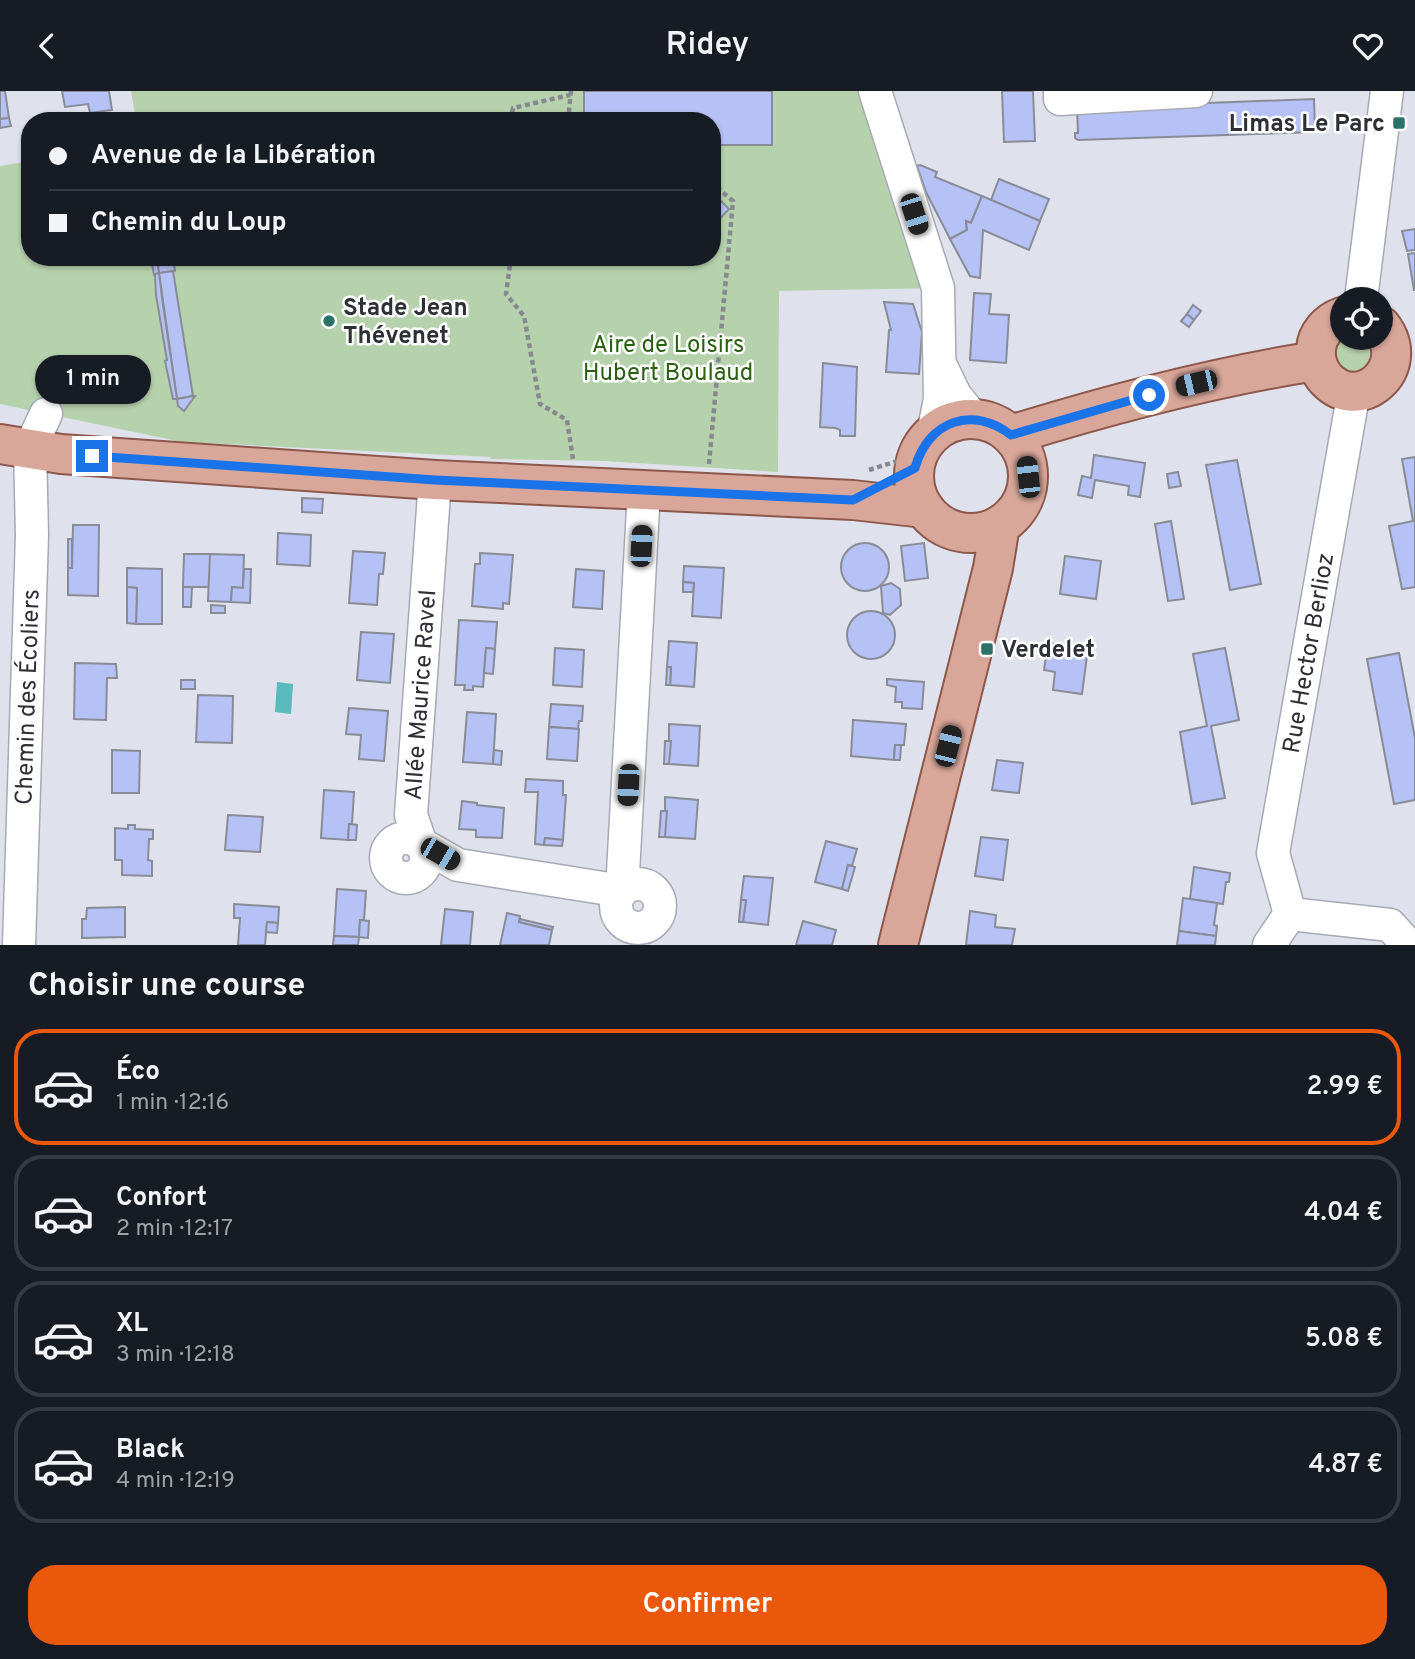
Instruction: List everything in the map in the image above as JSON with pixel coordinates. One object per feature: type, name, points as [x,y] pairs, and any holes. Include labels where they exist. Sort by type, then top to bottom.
[{"type":"main road","points":[[1330,324],[1319,337],[1316,361],[1329,383],[1341,389],[1365,390],[1383,378],[1396,339]]},
{"type":"main road","points":[[1011,435],[1126,400],[1244,372],[1316,361]]},
{"type":"main road","points":[[1028,477],[1080,415]]},
{"type":"main road","points":[[974,419],[1000,427],[1011,435],[1021,447],[1027,462],[1028,477],[1024,496],[1015,513],[1000,525],[979,532],[957,531],[933,518],[924,508],[914,482],[915,468],[918,454],[933,433],[952,423],[974,419]]},
{"type":"main road","points":[[15,446],[61,454],[435,480],[853,500],[924,508]]},
{"type":"main road","points":[[853,500],[915,468]]},
{"type":"main road","points":[[898,945],[993,568],[1000,525]]},
{"type":"main road","points":[[957,531],[971,569],[971,657]]},
{"type":"street","points":[[875,91],[938,288],[940,399],[933,433]]},
{"type":"street","points":[[1060,91],[1060,99],[1196,91]]},
{"type":"street","points":[[1362,287],[1387,91]]},
{"type":"street","points":[[941,365],[955,395],[974,419]]},
{"type":"street","name":"Rue Hector Berlioz","points":[[1290,914],[1273,853],[1354,391]]},
{"type":"street","points":[[15,446],[46,414]]},
{"type":"street","name":"Chemin des Écoliers","points":[[15,446],[32,535],[19,945]]},
{"type":"street","name":"Allée Maurice Ravel","points":[[435,480],[411,815],[421,844],[458,865],[622,891],[645,490]]},
{"type":"street","points":[[1269,945],[1290,914],[1390,925],[1408,945]]},
{"type":"path","points":[[512,112],[513,109],[570,93],[569,112]]},
{"type":"path","points":[[710,492],[709,466],[733,201],[721,191]]},
{"type":"path","points":[[510,266],[506,294],[524,316],[540,404],[567,420],[574,460]]},
{"type":"green space","name":"Aire de Loisirs Hubert Boulaud","points":[[131,91],[875,91],[938,288],[779,291],[778,472],[604,461],[491,459],[182,442],[0,404],[0,166],[21,162],[21,266],[721,266],[721,112],[134,112]]},
{"type":"green space","points":[[1334,350],[1369,350],[1368,362],[1362,372],[1351,374],[1335,369]]},
{"type":"water","points":[[277,682],[293,684],[291,714],[275,712]]},
{"type":"building","points":[[0,91],[5,91],[9,118],[0,119]]},
{"type":"building","points":[[62,91],[109,91],[112,110],[90,112],[88,104],[65,107]]},
{"type":"building","points":[[584,91],[772,91],[772,145],[721,145],[721,112],[584,112]]},
{"type":"building","points":[[1002,91],[1033,91],[1035,141],[1004,142]]},
{"type":"building","points":[[1314,99],[1315,132],[1075,138],[1075,133],[1078,133],[1077,108]]},
{"type":"building","points":[[9,118],[11,126],[0,128],[0,119]]},
{"type":"building","points":[[917,166],[937,172],[935,177],[982,196],[971,223],[966,221],[967,230],[950,239],[926,192]]},
{"type":"building","points":[[999,179],[1049,199],[1040,221],[991,200]]},
{"type":"building","points":[[982,196],[1040,221],[1029,250],[983,230],[980,278],[970,276],[950,239],[967,230],[966,221],[971,223]]},
{"type":"building","points":[[721,201],[729,209],[721,217]]},
{"type":"building","points":[[1415,229],[1415,250],[1407,251],[1402,231]]},
{"type":"building","points":[[1415,253],[1415,290],[1414,290],[1408,254]]},
{"type":"building","points":[[152,266],[158,266],[159,273],[154,275]]},
{"type":"building","points":[[158,266],[174,266],[175,271],[159,273]]},
{"type":"building","points":[[173,271],[193,396],[177,399],[159,273]]},
{"type":"building","points":[[159,273],[177,399],[173,399],[165,361],[167,360],[156,295],[155,274]]},
{"type":"building","points":[[974,293],[991,294],[989,314],[1009,315],[1006,363],[970,360]]},
{"type":"building","points":[[884,302],[913,304],[922,332],[919,374],[886,372],[891,330]]},
{"type":"building","points":[[1193,305],[1201,311],[1194,320],[1187,314]]},
{"type":"building","points":[[1187,314],[1194,320],[1189,327],[1181,321]]},
{"type":"building","points":[[823,363],[857,367],[855,436],[840,436],[840,430],[836,428],[820,427]]},
{"type":"building","points":[[195,396],[184,411],[178,406],[177,399]]},
{"type":"building","points":[[1094,455],[1145,463],[1140,497],[1128,495],[1129,486],[1095,480],[1092,498],[1078,495],[1082,476],[1091,478]]},
{"type":"building","points":[[1415,457],[1415,587],[1402,589],[1389,526],[1413,521],[1402,459]]},
{"type":"building","points":[[1237,460],[1261,584],[1230,590],[1206,465]]},
{"type":"building","points":[[1178,472],[1181,486],[1169,488],[1167,474]]},
{"type":"building","points":[[302,498],[323,499],[322,513],[302,512]]},
{"type":"building","points":[[1171,521],[1184,599],[1168,601],[1155,524]]},
{"type":"building","points":[[73,525],[99,525],[98,596],[68,595]]},
{"type":"building","points":[[278,533],[311,535],[310,566],[277,564]]},
{"type":"building","points":[[68,539],[72,539],[72,568],[68,568]]},
{"type":"building","points":[[865,543],[874,544],[882,550],[888,558],[888,576],[882,584],[874,590],[865,591],[856,590],[848,584],[842,576],[841,567],[842,558],[848,550],[856,544]]},
{"type":"building","points":[[924,543],[928,578],[905,581],[901,546]]},
{"type":"building","points":[[353,551],[385,553],[383,574],[379,574],[377,605],[349,603]]},
{"type":"building","points":[[480,553],[513,555],[509,604],[503,603],[503,609],[472,606],[475,564],[480,564]]},
{"type":"building","points":[[184,554],[210,554],[210,587],[183,587]]},
{"type":"building","points":[[210,554],[244,555],[243,588],[232,587],[231,602],[208,601]]},
{"type":"building","points":[[1065,556],[1101,561],[1096,599],[1060,594]]},
{"type":"building","points":[[684,566],[724,568],[721,618],[692,616],[694,583],[683,582]]},
{"type":"building","points":[[127,568],[162,569],[162,624],[136,624],[137,588],[127,587]]},
{"type":"building","points":[[244,569],[251,569],[250,603],[231,602],[232,587],[243,588]]},
{"type":"building","points":[[576,569],[604,571],[602,609],[573,607]]},
{"type":"building","points":[[683,582],[694,583],[693,592],[683,592]]},
{"type":"building","points":[[891,583],[900,589],[901,605],[890,615],[883,613],[881,586]]},
{"type":"building","points":[[127,587],[137,588],[136,624],[127,623]]},
{"type":"building","points":[[183,587],[192,587],[191,607],[183,607]]},
{"type":"building","points":[[211,605],[225,606],[225,613],[211,613]]},
{"type":"building","points":[[871,611],[880,612],[888,618],[894,626],[894,644],[888,652],[880,658],[871,659],[862,658],[854,652],[848,644],[847,635],[848,626],[854,618],[862,612]]},
{"type":"building","points":[[459,620],[497,622],[495,649],[486,648],[483,687],[473,686],[473,690],[464,690],[465,685],[455,685]]},
{"type":"building","points":[[361,632],[394,634],[390,683],[357,680]]},
{"type":"building","points":[[669,641],[697,643],[694,687],[670,685],[671,667],[667,667]]},
{"type":"building","points":[[1048,643],[1088,648],[1082,694],[1053,690],[1055,672],[1044,670]]},
{"type":"building","points":[[486,648],[495,649],[493,674],[484,673]]},
{"type":"building","points":[[555,648],[584,650],[582,687],[553,685]]},
{"type":"building","points":[[1225,648],[1239,720],[1211,726],[1225,798],[1192,804],[1180,732],[1207,726],[1193,654]]},
{"type":"building","points":[[1399,653],[1415,738],[1415,800],[1394,804],[1367,659]]},
{"type":"building","points":[[75,663],[116,664],[117,678],[107,678],[106,720],[74,719]]},
{"type":"building","points":[[667,667],[671,667],[670,685],[666,685]]},
{"type":"building","points":[[887,679],[924,682],[922,709],[902,708],[902,702],[895,702],[896,687],[887,685]]},
{"type":"building","points":[[181,680],[195,680],[195,689],[181,689]]},
{"type":"building","points":[[198,695],[233,696],[232,743],[196,742]]},
{"type":"building","points":[[551,704],[583,706],[582,721],[579,721],[578,729],[549,727]]},
{"type":"building","points":[[349,708],[388,711],[384,761],[359,759],[361,735],[346,734]]},
{"type":"building","points":[[467,712],[496,714],[493,764],[463,762]]},
{"type":"building","points":[[853,720],[906,724],[904,745],[895,745],[894,760],[851,756]]},
{"type":"building","points":[[669,724],[700,726],[698,766],[669,764]]},
{"type":"building","points":[[549,727],[579,729],[577,761],[547,759]]},
{"type":"building","points":[[665,741],[671,741],[669,764],[664,764]]},
{"type":"building","points":[[895,745],[901,745],[900,760],[894,760]]},
{"type":"building","points":[[112,750],[140,751],[139,793],[112,793]]},
{"type":"building","points":[[494,750],[502,751],[501,765],[493,764]]},
{"type":"building","points":[[997,760],[1023,763],[1019,793],[992,790]]},
{"type":"building","points":[[526,779],[563,781],[563,795],[566,795],[563,840],[545,838],[544,845],[535,844],[538,792],[525,792]]},
{"type":"building","points":[[324,790],[354,792],[348,840],[321,838]]},
{"type":"building","points":[[665,797],[698,800],[695,839],[665,837]]},
{"type":"building","points":[[462,801],[504,808],[502,838],[476,837],[476,830],[459,829]]},
{"type":"building","points":[[661,811],[667,811],[665,837],[659,837]]},
{"type":"building","points":[[228,815],[263,817],[260,852],[225,850]]},
{"type":"building","points":[[349,824],[357,825],[356,840],[348,840]]},
{"type":"building","points":[[128,825],[135,825],[135,829],[153,830],[153,839],[149,839],[148,860],[152,861],[152,876],[122,875],[122,860],[115,860],[115,828],[128,829]]},
{"type":"building","points":[[981,837],[1008,840],[1003,880],[975,876]]},
{"type":"building","points":[[545,838],[563,840],[562,846],[544,845]]},
{"type":"building","points":[[826,841],[857,849],[852,866],[848,865],[842,889],[815,882]]},
{"type":"building","points":[[848,865],[855,867],[848,891],[842,889]]},
{"type":"building","points":[[1194,867],[1230,873],[1223,904],[1190,899]]},
{"type":"building","points":[[744,876],[773,878],[768,925],[743,922],[746,900],[741,900]]},
{"type":"building","points":[[337,889],[366,891],[364,920],[360,920],[359,937],[334,936]]},
{"type":"building","points":[[1183,898],[1217,903],[1214,925],[1217,926],[1216,936],[1179,931]]},
{"type":"building","points":[[741,900],[746,900],[743,922],[739,922]]},
{"type":"building","points":[[234,904],[279,907],[278,923],[267,922],[265,945],[238,945],[240,918],[234,918]]},
{"type":"building","points":[[125,907],[125,937],[82,938],[82,919],[86,919],[87,908]]},
{"type":"building","points":[[445,909],[473,912],[470,945],[441,945]]},
{"type":"building","points":[[970,911],[996,915],[995,927],[1015,929],[1012,945],[966,945]]},
{"type":"building","points":[[507,913],[520,916],[519,922],[552,930],[549,945],[500,945]]},
{"type":"building","points":[[520,919],[553,927],[552,930],[519,922]]},
{"type":"building","points":[[360,920],[369,921],[368,938],[359,937]]},
{"type":"building","points":[[803,921],[836,930],[832,945],[796,945]]},
{"type":"building","points":[[267,922],[278,923],[277,933],[266,932]]},
{"type":"building","points":[[1179,931],[1216,936],[1215,945],[1177,945]]},
{"type":"building","points":[[334,936],[359,937],[358,945],[333,945]]},
{"type":"place","name":"Limas Le Parc","points":[[1399,123]]},
{"type":"place","name":"Stade Jean Thévenet","points":[[329,321]]},
{"type":"place","name":"Verdelet","points":[[987,649]]},
{"type":"route","points":[[92,456],[435,480],[853,500],[915,468],[918,454],[933,433],[959,420],[987,422],[1011,435],[1149,395]]}]
